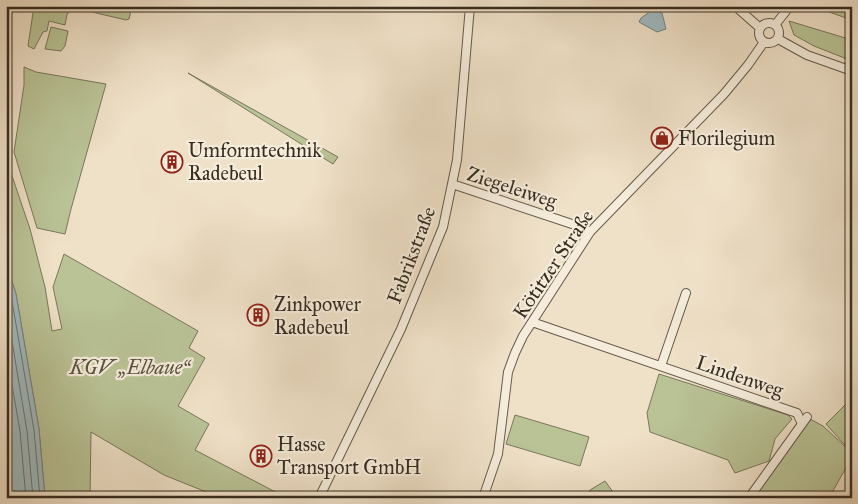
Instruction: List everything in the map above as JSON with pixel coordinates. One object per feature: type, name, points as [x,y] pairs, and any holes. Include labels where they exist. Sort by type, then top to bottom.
[{"type":"street","name":"Fabrikstraße","points":[[319,498],[397,337],[443,227],[457,160],[470,6]]},
{"type":"street","points":[[735,6],[760,28],[760,37],[764,42],[772,43],[778,39],[779,33],[775,25]]},
{"type":"street","points":[[775,25],[790,6]]},
{"type":"street","points":[[760,28],[766,24],[775,25]]},
{"type":"street","points":[[778,39],[807,55],[852,71]]},
{"type":"street","name":"Kötitzer Straße","points":[[483,498],[498,454],[506,386],[511,362],[523,336],[590,232],[724,94],[764,42]]},
{"type":"street","name":"Ziegeleiweg","points":[[452,184],[584,228],[590,232]]},
{"type":"street","points":[[661,366],[686,293]]},
{"type":"street","name":"Lindenweg","points":[[532,322],[797,414],[802,424]]},
{"type":"street","points":[[749,498],[807,417]]},
{"type":"green space","points":[[34,6],[124,6],[123,9],[131,11],[129,19],[126,20],[75,8],[67,14],[65,25],[49,21],[47,31],[43,32],[34,49],[28,46]]},
{"type":"green space","points":[[812,6],[852,6],[852,20]]},
{"type":"green space","points":[[789,21],[852,40],[852,61],[814,46],[794,35]]},
{"type":"green space","points":[[51,27],[68,31],[65,46],[61,51],[45,49]]},
{"type":"green space","points":[[24,67],[36,72],[106,84],[65,234],[37,228],[14,152],[24,85]]},
{"type":"green space","points":[[188,73],[204,82],[338,157],[333,164]]},
{"type":"green space","name":"KGV „Elbaue“","points":[[6,150],[10,159],[7,161],[30,229],[45,287],[52,331],[62,329],[53,287],[64,254],[198,331],[189,348],[205,358],[178,406],[209,424],[195,450],[287,498],[221,498],[164,475],[91,432],[90,498],[45,498],[39,429],[16,294],[6,263]]},
{"type":"green space","points":[[659,374],[788,415],[792,419],[775,439],[769,461],[735,473],[728,460],[650,432],[647,413]]},
{"type":"green space","points":[[852,398],[852,457],[829,498],[752,498],[810,419],[823,426],[851,452],[826,424]]},
{"type":"green space","points":[[515,415],[589,437],[580,466],[506,444]]},
{"type":"green space","points":[[605,481],[616,496],[621,498],[588,498],[590,490]]},
{"type":"water","points":[[651,11],[662,13],[666,29],[657,32],[639,22],[641,18]]},
{"type":"water","points":[[6,263],[16,294],[39,429],[45,498],[6,498]]},
{"type":"place","name":"Florilegium","points":[[662,138]]},
{"type":"place","name":"Umformtechnik Radebeul","points":[[172,162]]},
{"type":"place","name":"Zinkpower Radebeul","points":[[258,315]]},
{"type":"place","name":"Hasse Transport GmbH","points":[[261,456]]}]
